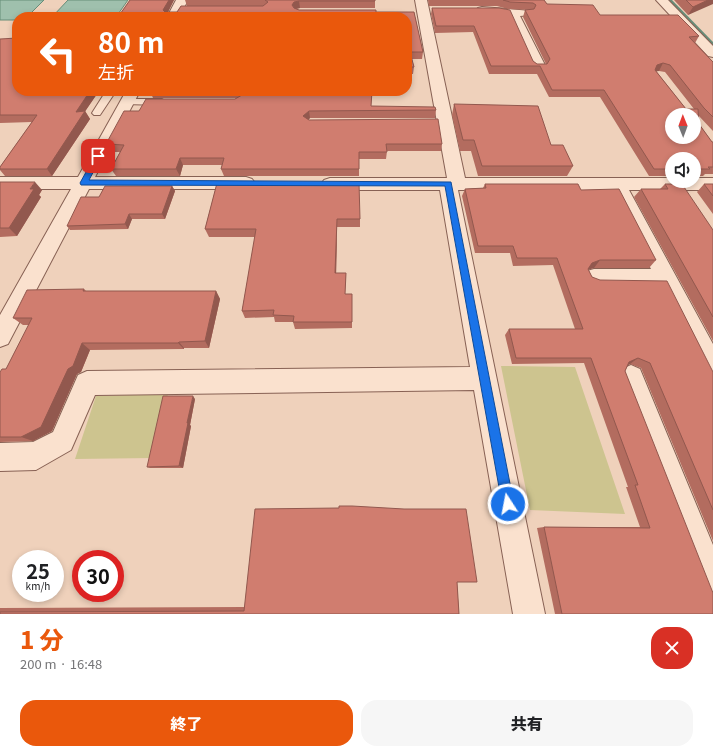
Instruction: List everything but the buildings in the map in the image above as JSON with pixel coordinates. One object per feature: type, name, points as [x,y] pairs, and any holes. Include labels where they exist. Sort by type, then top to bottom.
[{"type":"street","points":[[662,0],[713,53]]},
{"type":"street","points":[[422,7],[485,378],[529,614]]},
{"type":"street","points":[[408,12],[422,7],[438,10]]},
{"type":"street","points":[[467,10],[497,10],[513,13],[527,13]]},
{"type":"street","points":[[513,13],[539,67]]},
{"type":"street","points":[[0,337],[130,97]]},
{"type":"street","points":[[0,183],[266,183]]},
{"type":"street","points":[[314,184],[665,184]]},
{"type":"street","points":[[617,184],[713,368]]},
{"type":"street","points":[[701,184],[713,184]]},
{"type":"street","points":[[684,188],[693,202]]},
{"type":"street","points":[[594,277],[666,278]]},
{"type":"street","points":[[631,377],[713,583]]},
{"type":"street","points":[[0,457],[36,456],[62,441],[87,382],[485,378]]},
{"type":"lane","points":[[97,113],[108,96]]},
{"type":"lane","points":[[130,97],[174,102]]},
{"type":"shaded area","points":[[0,0],[44,0],[32,12],[12,12],[12,20],[0,20]]},
{"type":"shaded area","points":[[68,0],[128,0],[120,12],[57,12]]},
{"type":"shaded area","points":[[501,366],[575,367],[625,514],[530,510]]},
{"type":"shaded area","points":[[168,394],[152,458],[75,459],[96,396]]},
{"type":"waterway","points":[[669,0],[713,45]]},
{"type":"route","points":[[98,156],[84,183],[448,184],[508,504]]}]
